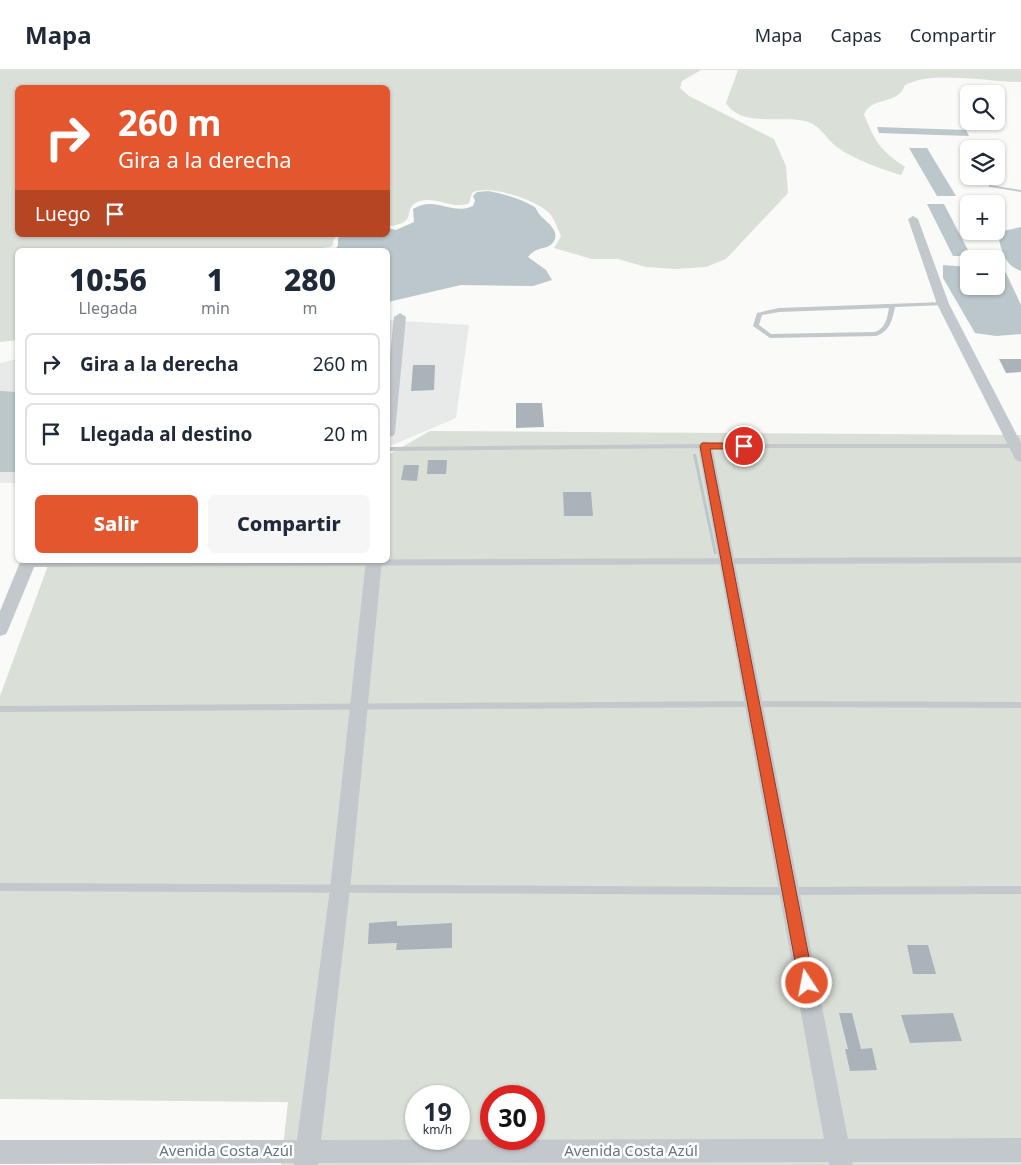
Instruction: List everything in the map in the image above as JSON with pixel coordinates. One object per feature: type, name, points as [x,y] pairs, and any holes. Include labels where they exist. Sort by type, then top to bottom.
[{"type":"street","points":[[913,219],[943,304],[1019,450]]},
{"type":"street","points":[[390,414],[400,317]]},
{"type":"street","points":[[705,446],[840,1158]]},
{"type":"street","points":[[0,630],[28,563]]},
{"type":"street","points":[[307,1158],[340,889],[374,563]]},
{"type":"street","name":"Avenida Costa Azúl","points":[[0,1152],[307,1158],[840,1158],[1021,1150]]},
{"type":"lane","points":[[990,186],[1021,191]]},
{"type":"lane","points":[[892,306],[887,327],[883,332],[876,334],[770,336],[756,326],[759,314],[774,311],[892,306],[943,304]]},
{"type":"lane","points":[[390,449],[705,446],[1019,450]]},
{"type":"lane","points":[[390,561],[1021,560]]},
{"type":"lane","points":[[0,709],[754,704],[1021,705]]},
{"type":"lane","points":[[0,887],[1021,890]]},
{"type":"shaded area","points":[[0,70],[701,70],[682,81],[680,88],[689,96],[774,139],[786,166],[788,193],[726,259],[706,267],[675,269],[646,267],[618,259],[592,259],[554,248],[561,236],[551,215],[536,204],[525,199],[489,190],[479,190],[472,193],[469,203],[463,205],[433,200],[420,201],[412,207],[407,220],[390,226],[390,85],[15,85],[15,237],[336,237],[333,245],[322,248],[15,248],[15,340],[0,342]]},
{"type":"shaded area","points":[[738,70],[1021,70],[1021,82],[946,77],[931,78],[905,85],[896,96],[872,105],[864,115],[879,145],[905,167],[901,175],[850,155],[833,143],[815,125],[805,121],[752,118],[742,116],[733,111],[726,103]]},
{"type":"shaded area","points":[[877,127],[966,130],[969,136],[879,133]]},
{"type":"shaded area","points":[[909,148],[927,148],[956,196],[937,196]]},
{"type":"shaded area","points":[[488,191],[528,203],[552,226],[555,237],[552,244],[531,253],[528,257],[546,270],[552,280],[533,286],[461,285],[390,302],[390,248],[336,248],[340,237],[390,237],[390,228],[396,230],[414,222],[413,209],[421,205],[429,204],[458,209],[473,206],[475,201],[473,196],[477,192]]},
{"type":"shaded area","points":[[927,204],[944,204],[960,235],[960,240],[963,240],[968,250],[960,250],[960,256],[953,256]]},
{"type":"shaded area","points":[[1021,227],[1021,271],[1007,261],[1005,250],[1002,250],[999,240],[1005,240],[1005,231]]},
{"type":"shaded area","points":[[943,265],[960,266],[960,295],[1005,295],[1006,273],[1021,305],[1021,334],[996,336],[975,333],[943,278]]},
{"type":"shaded area","points":[[390,320],[469,325],[456,418],[390,446]]},
{"type":"shaded area","points":[[15,359],[15,483],[0,483],[0,363]]},
{"type":"shaded area","points":[[0,391],[15,392],[15,472],[0,472]]},
{"type":"shaded area","points":[[430,431],[1021,435],[1021,1165],[281,1165],[288,1102],[0,1099],[0,696],[49,563],[390,563],[390,454]]},
{"type":"shaded area","points":[[693,454],[696,454],[717,554],[714,554]]},
{"type":"building","points":[[999,359],[1021,359],[1021,372],[1006,373]]},
{"type":"building","points":[[413,365],[435,365],[434,390],[411,391]]},
{"type":"building","points":[[516,403],[542,403],[544,427],[516,428]]},
{"type":"building","points":[[428,460],[447,460],[446,474],[427,474]]},
{"type":"building","points":[[404,465],[419,465],[417,481],[401,480]]},
{"type":"building","points":[[563,492],[591,492],[593,516],[564,516]]},
{"type":"building","points":[[397,921],[397,926],[452,923],[452,948],[396,950],[397,943],[368,944],[369,923]]},
{"type":"building","points":[[907,945],[928,945],[936,974],[913,974]]},
{"type":"building","points":[[839,1013],[852,1013],[861,1049],[872,1048],[877,1070],[850,1071],[845,1049],[848,1049]]},
{"type":"building","points":[[953,1013],[962,1041],[910,1043],[901,1015]]},
{"type":"route","points":[[744,446],[705,446],[807,983]]}]
